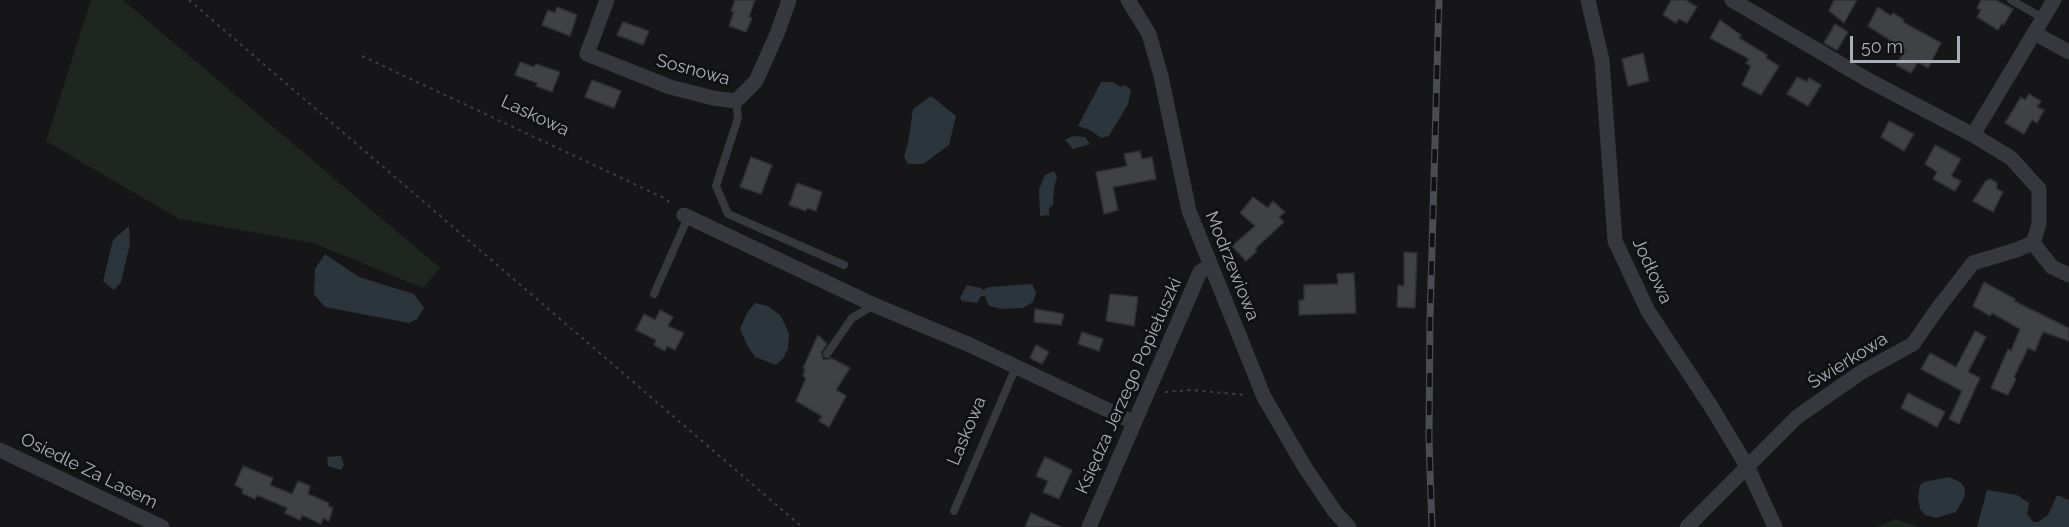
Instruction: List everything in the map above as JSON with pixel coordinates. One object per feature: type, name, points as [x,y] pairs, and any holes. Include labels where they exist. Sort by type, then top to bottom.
[{"type":"street","name":"Sosnowa","points":[[607,0],[587,54],[670,87],[713,98],[736,101],[756,81],[789,0]]},
{"type":"street","name":"Modrzewiowa","points":[[1128,0],[1149,34],[1161,76],[1189,212],[1264,397],[1304,466],[1335,512],[1349,527]]},
{"type":"street","name":"Jodłowa","points":[[1588,0],[1602,60],[1615,241],[1648,311],[1747,466],[1775,527]]},
{"type":"street","points":[[1732,0],[1868,80],[1973,135],[2010,158],[2039,189],[2039,224],[2033,243],[2052,267],[2069,275]]},
{"type":"street","points":[[1973,135],[2054,0]]},
{"type":"street","points":[[2034,33],[2069,52]]},
{"type":"street","points":[[686,216],[874,305],[970,345],[1133,422]]},
{"type":"street","name":"Świerkowa","points":[[1687,527],[1797,417],[1860,373],[1913,344],[1973,263],[2033,243]]},
{"type":"street","name":"Księdza Jerzego Popiełuszki","points":[[1089,527],[1200,272],[1211,265]]},
{"type":"street","name":"Osiedle Za Lasem","points":[[0,450],[162,527]]},
{"type":"lane","points":[[2011,0],[2043,18]]},
{"type":"lane","points":[[736,101],[738,118],[716,186],[728,214],[844,265]]},
{"type":"lane","points":[[654,294],[686,216]]},
{"type":"lane","points":[[827,354],[852,318],[874,305]]},
{"type":"lane","name":"Laskowa","points":[[954,511],[1016,366]]},
{"type":"path","points":[[189,0],[802,527]]},
{"type":"path","name":"Laskowa","points":[[362,56],[664,198],[686,216]]},
{"type":"path","points":[[1146,394],[1192,390],[1264,397]]},
{"type":"shaded area","points":[[91,0],[123,0],[440,268],[423,288],[313,243],[179,219],[46,141]]},
{"type":"shaded area","points":[[1101,82],[1112,82],[1121,87],[1125,85],[1131,90],[1128,104],[1109,136],[1101,138],[1090,130],[1078,126]]},
{"type":"shaded area","points":[[931,96],[956,116],[949,145],[923,164],[908,164],[904,157],[913,109]]},
{"type":"shaded area","points":[[1073,136],[1085,137],[1090,144],[1073,149],[1065,140]]},
{"type":"shaded area","points":[[1054,171],[1057,177],[1053,205],[1049,208],[1049,215],[1040,216],[1039,189],[1045,175]]},
{"type":"shaded area","points":[[129,226],[130,244],[121,282],[114,290],[103,281],[113,240]]},
{"type":"shaded area","points":[[325,254],[359,277],[414,294],[424,308],[417,319],[409,323],[325,307],[314,294],[315,269]]},
{"type":"shaded area","points":[[1032,284],[1036,293],[1033,302],[1023,308],[1003,309],[989,306],[985,296],[981,296],[977,303],[962,301],[960,298],[967,285],[983,290],[989,287]]},
{"type":"shaded area","points":[[755,303],[768,306],[781,316],[789,334],[788,348],[784,357],[776,365],[755,357],[740,329],[747,313]]},
{"type":"shaded area","points":[[341,456],[344,465],[341,470],[328,466],[327,457]]},
{"type":"shaded area","points":[[1949,477],[1960,482],[1965,488],[1964,498],[1956,512],[1936,518],[1925,515],[1920,509],[1918,497],[1920,485],[1924,482]]},
{"type":"shaded area","points":[[1987,490],[2017,495],[2029,503],[2027,514],[2033,522],[2038,522],[2048,515],[2057,495],[2069,500],[2069,527],[1977,527]]},
{"type":"shaded area","points":[[1895,519],[1919,527],[1877,527]]},
{"type":"building","points":[[735,0],[755,0],[749,17],[752,18],[746,32],[729,26]]},
{"type":"building","points":[[1671,0],[1686,0],[1697,7],[1687,23],[1679,19],[1676,23],[1663,15]]},
{"type":"building","points":[[1834,0],[1857,0],[1844,23],[1829,11]]},
{"type":"building","points":[[1981,0],[1996,0],[2013,9],[2004,25],[2002,23],[1998,30],[1977,17],[1981,10],[1977,8]]},
{"type":"building","points":[[557,7],[577,15],[570,36],[542,25],[548,10],[555,13]]},
{"type":"building","points":[[1878,7],[1891,16],[1893,13],[1904,20],[1903,22],[1941,43],[1928,68],[1918,62],[1911,73],[1896,65],[1905,50],[1868,26]]},
{"type":"building","points":[[1720,20],[1741,35],[1739,38],[1767,55],[1766,58],[1779,66],[1761,95],[1742,85],[1751,66],[1746,63],[1749,59],[1710,38]]},
{"type":"building","points":[[623,22],[649,31],[643,45],[617,35]]},
{"type":"building","points":[[1835,24],[1848,32],[1837,50],[1824,43]]},
{"type":"building","points":[[1643,53],[1649,81],[1628,86],[1622,59]]},
{"type":"building","points":[[520,62],[534,67],[536,64],[560,72],[552,92],[536,86],[537,83],[515,75]]},
{"type":"building","points":[[1797,77],[1807,82],[1809,78],[1821,85],[1808,106],[1787,94]]},
{"type":"building","points":[[592,80],[621,91],[614,108],[585,97]]},
{"type":"building","points":[[2029,94],[2041,101],[2037,107],[2044,110],[2037,123],[2032,120],[2024,134],[2005,123],[2021,97],[2025,100]]},
{"type":"building","points":[[1889,121],[1914,134],[1904,151],[1881,137]]},
{"type":"building","points":[[1935,145],[1961,159],[1951,176],[1961,181],[1955,191],[1933,179],[1937,172],[1925,164]]},
{"type":"building","points":[[1140,151],[1142,159],[1152,157],[1156,179],[1113,187],[1118,210],[1104,214],[1096,172],[1127,166],[1124,154]]},
{"type":"building","points":[[751,157],[772,165],[761,194],[740,187]]},
{"type":"building","points":[[1990,179],[1997,183],[1997,189],[2003,192],[1993,212],[1973,201],[1985,182]]},
{"type":"building","points":[[797,183],[822,192],[816,211],[807,208],[806,211],[789,205]]},
{"type":"building","points":[[1253,197],[1268,208],[1273,201],[1285,212],[1279,217],[1284,222],[1255,249],[1257,251],[1246,261],[1232,246],[1255,226],[1240,213]]},
{"type":"building","points":[[1404,252],[1417,253],[1415,308],[1397,307],[1398,285],[1404,286]]},
{"type":"building","points":[[1354,273],[1356,313],[1299,315],[1299,300],[1304,300],[1304,285],[1338,284],[1337,274]]},
{"type":"building","points":[[1984,282],[2015,299],[2014,301],[2069,328],[2069,341],[2043,332],[2035,351],[2028,348],[2008,395],[1991,388],[2008,349],[2011,351],[2020,329],[1992,313],[1990,316],[1973,306]]},
{"type":"building","points":[[1110,294],[1138,297],[1134,326],[1106,321]]},
{"type":"building","points":[[1035,309],[1064,314],[1061,325],[1034,322]]},
{"type":"building","points":[[660,310],[673,317],[668,326],[684,333],[675,350],[667,346],[665,351],[654,345],[656,340],[636,330],[644,314],[655,320]]},
{"type":"building","points":[[1975,331],[1986,337],[1968,372],[1980,378],[1959,424],[1949,419],[1962,391],[1921,369],[1930,353],[1956,367]]},
{"type":"building","points":[[1082,332],[1103,339],[1099,351],[1078,344]]},
{"type":"building","points":[[818,335],[827,344],[821,353],[823,359],[831,358],[850,368],[836,390],[846,396],[829,427],[819,421],[822,416],[796,401],[806,378],[803,376],[805,369],[803,368]]},
{"type":"building","points":[[1036,345],[1049,352],[1042,364],[1030,358]]},
{"type":"building","points":[[1908,393],[1945,412],[1937,427],[1901,408]]},
{"type":"building","points":[[1045,457],[1072,470],[1059,499],[1043,492],[1048,481],[1036,476]]},
{"type":"building","points":[[243,466],[273,478],[270,485],[292,494],[298,481],[310,486],[308,494],[329,503],[328,506],[333,508],[329,521],[323,518],[321,524],[302,515],[300,520],[285,513],[287,508],[257,495],[255,499],[242,493],[243,489],[235,485]]},
{"type":"building","points":[[1031,513],[1061,527],[1025,527]]},
{"type":"railway","points":[[1432,527],[1429,440],[1430,320],[1439,0]]}]
